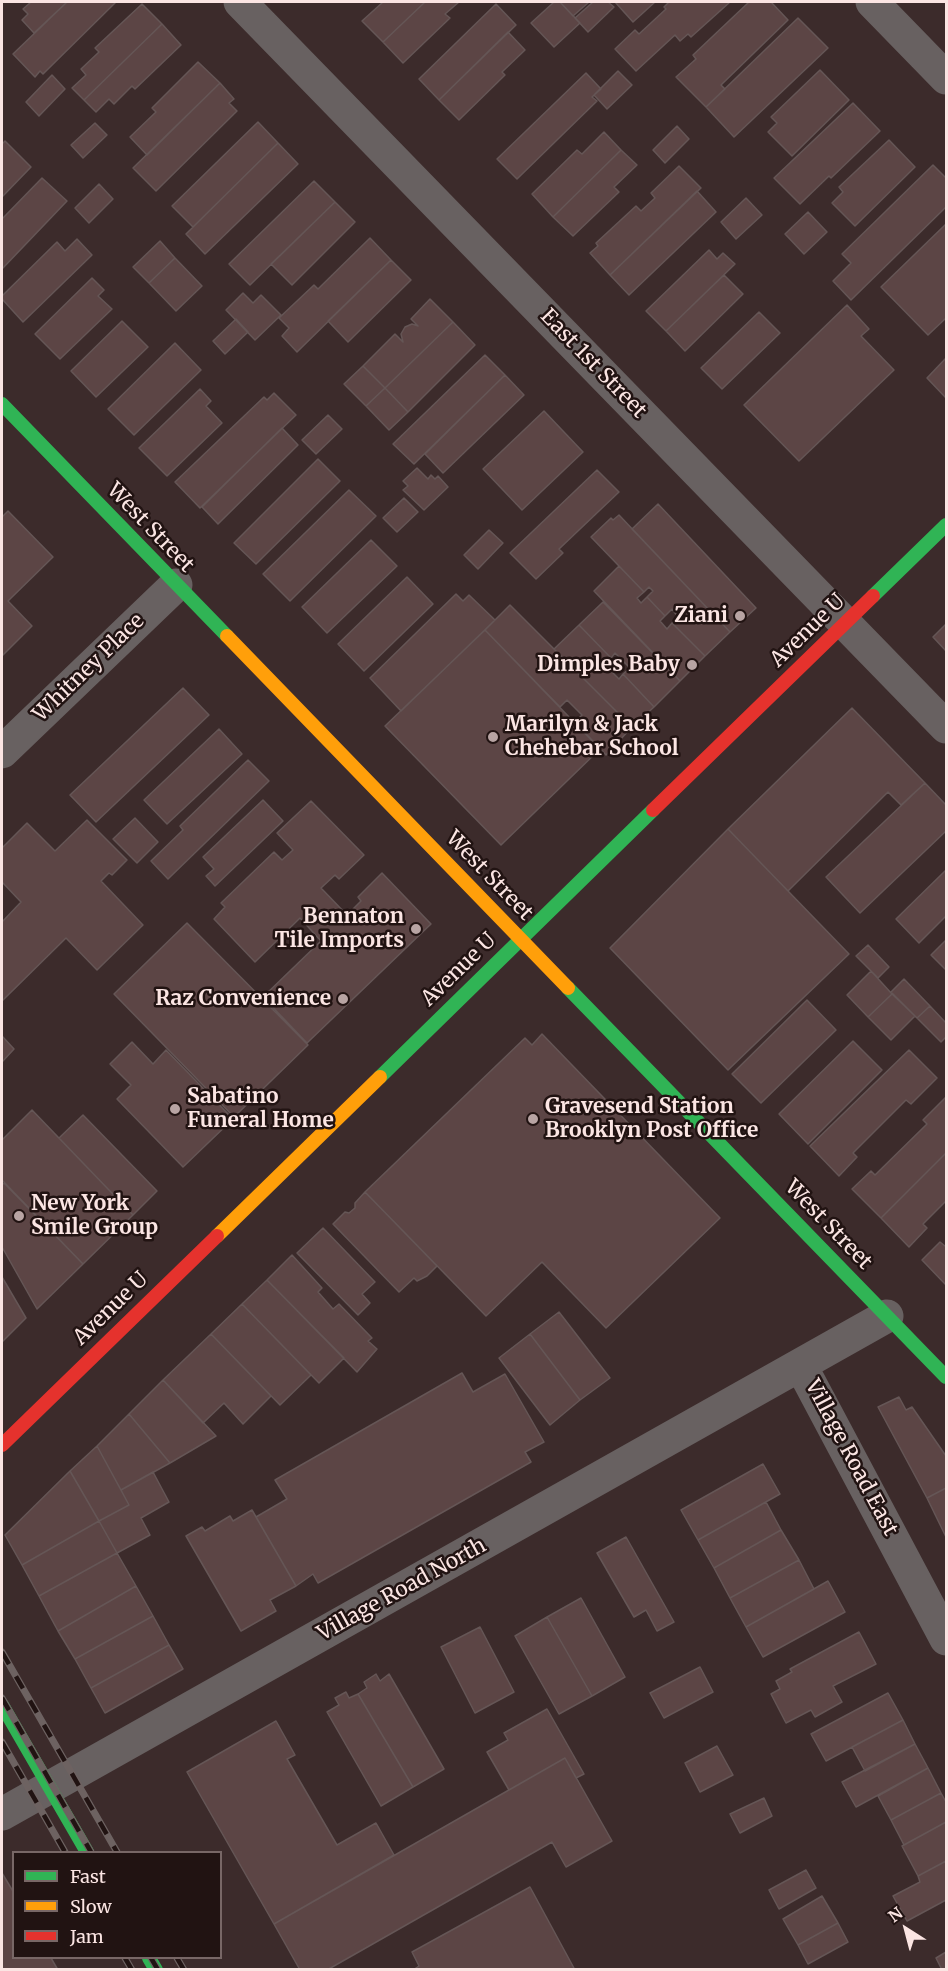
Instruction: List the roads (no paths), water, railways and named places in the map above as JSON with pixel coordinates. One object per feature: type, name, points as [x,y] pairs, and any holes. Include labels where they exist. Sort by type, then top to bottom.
[{"type":"main road","name":"West Street","points":[[2,404],[946,1377]]},
{"type":"main road","name":"Avenue U","points":[[2,1445],[946,525]]},
{"type":"main road","points":[[2,1705],[86,1851]]},
{"type":"street","name":"East 1st Street","points":[[240,2],[946,727]]},
{"type":"street","points":[[872,2],[946,78]]},
{"type":"street","name":"Whitney Place","points":[[2,752],[176,585]]},
{"type":"street","name":"Village Road East","points":[[887,1316],[801,1365],[946,1639]]},
{"type":"street","name":"Village Road North","points":[[2,1814],[801,1365]]},
{"type":"railway","points":[[2,1652],[116,1851]]},
{"type":"railway","points":[[2,1698],[90,1851]]},
{"type":"railway","points":[[2,1742],[64,1851]]},
{"type":"railway","points":[[126,1959],[132,1970]]},
{"type":"railway","points":[[152,1959],[158,1970]]},
{"type":"railway","points":[[178,1959],[184,1970]]},
{"type":"place","name":"Ziani","points":[[740,616]]},
{"type":"place","name":"Dimples Baby","points":[[692,665]]},
{"type":"place","name":"Marilyn & Jack Chehebar School","points":[[493,737]]},
{"type":"place","name":"Bennaton Tile Imports","points":[[416,929]]},
{"type":"place","name":"Raz Convenience","points":[[343,999]]},
{"type":"place","name":"Sabatino Funeral Home","points":[[175,1109]]},
{"type":"place","name":"Gravesend Station Brooklyn Post Office","points":[[533,1119]]},
{"type":"place","name":"New York Smile Group","points":[[19,1216]]}]
